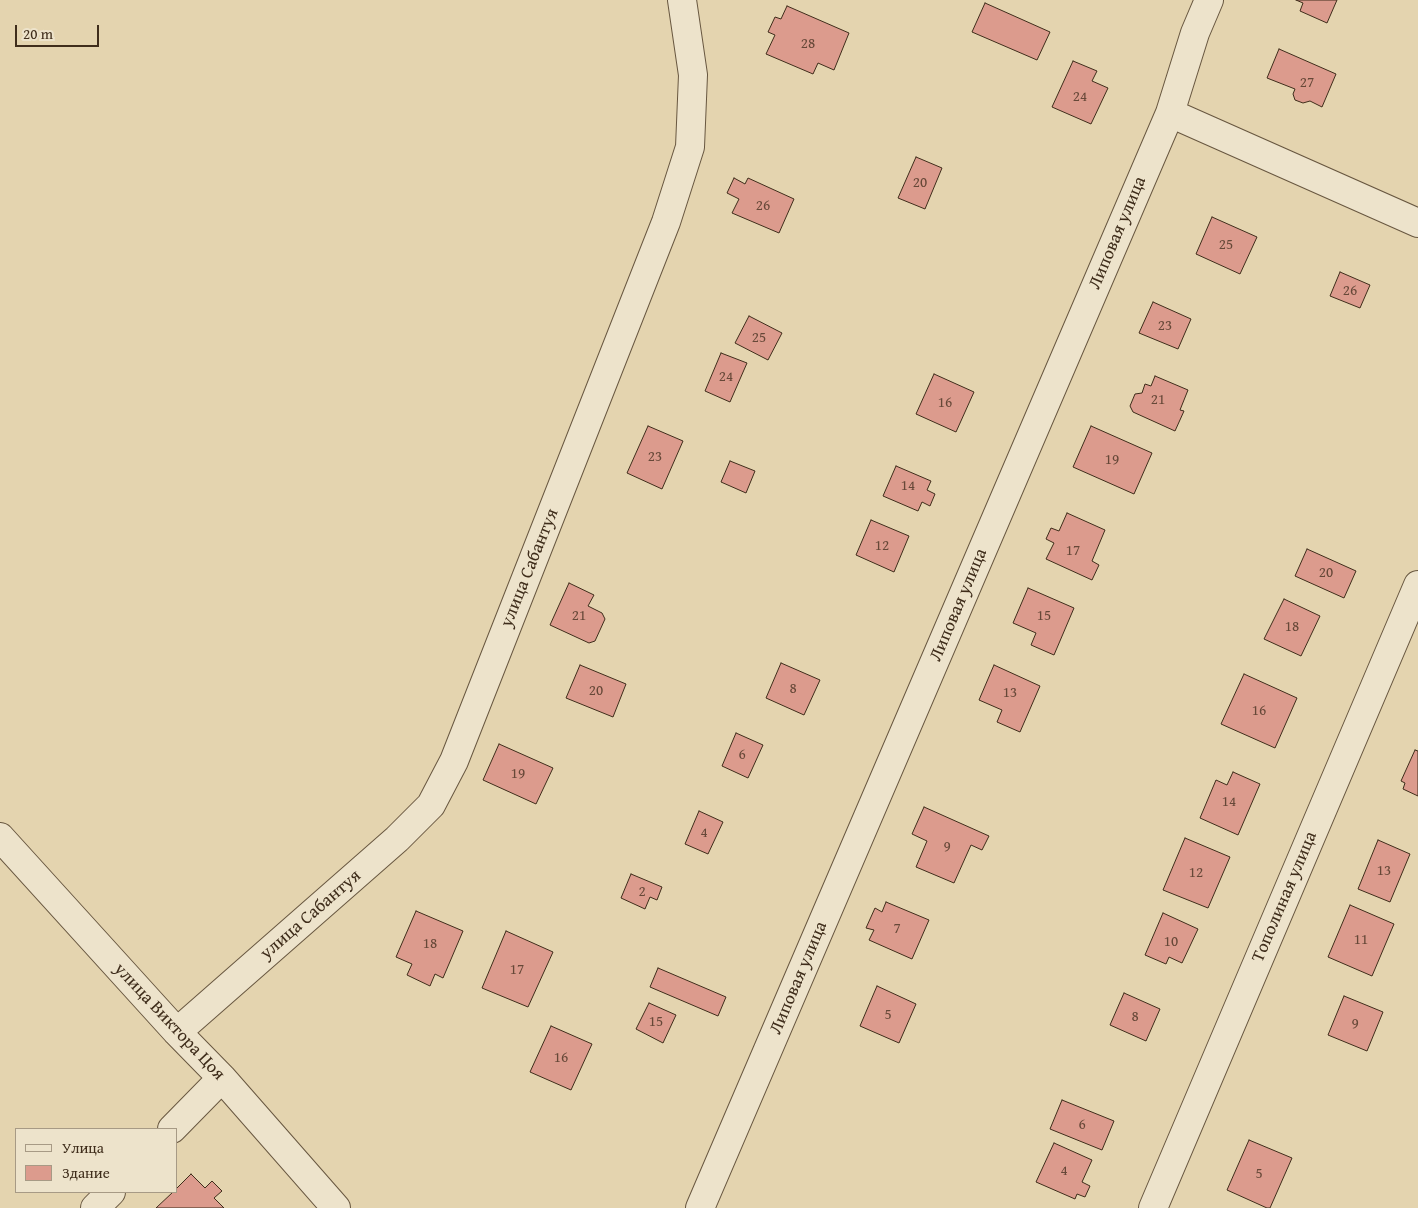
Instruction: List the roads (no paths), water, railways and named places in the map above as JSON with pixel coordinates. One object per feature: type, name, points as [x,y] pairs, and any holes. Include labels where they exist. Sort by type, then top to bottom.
[{"type":"street","name":"улица Сабантуя","points":[[177,1032],[397,839],[431,805],[454,761],[666,222],[690,147],[693,75],[682,0]]},
{"type":"street","name":"Липовая улица","points":[[700,1208],[1170,113],[1195,33],[1209,0]]},
{"type":"street","points":[[1170,113],[1418,223]]},
{"type":"street","name":"Тополиная улица","points":[[1153,1208],[1418,585]]},
{"type":"street","name":"улица Виктора Цоя","points":[[0,837],[177,1032],[222,1078],[336,1208]]},
{"type":"street","points":[[173,1128],[222,1078]]},
{"type":"street","points":[[95,1208],[110,1193]]}]
